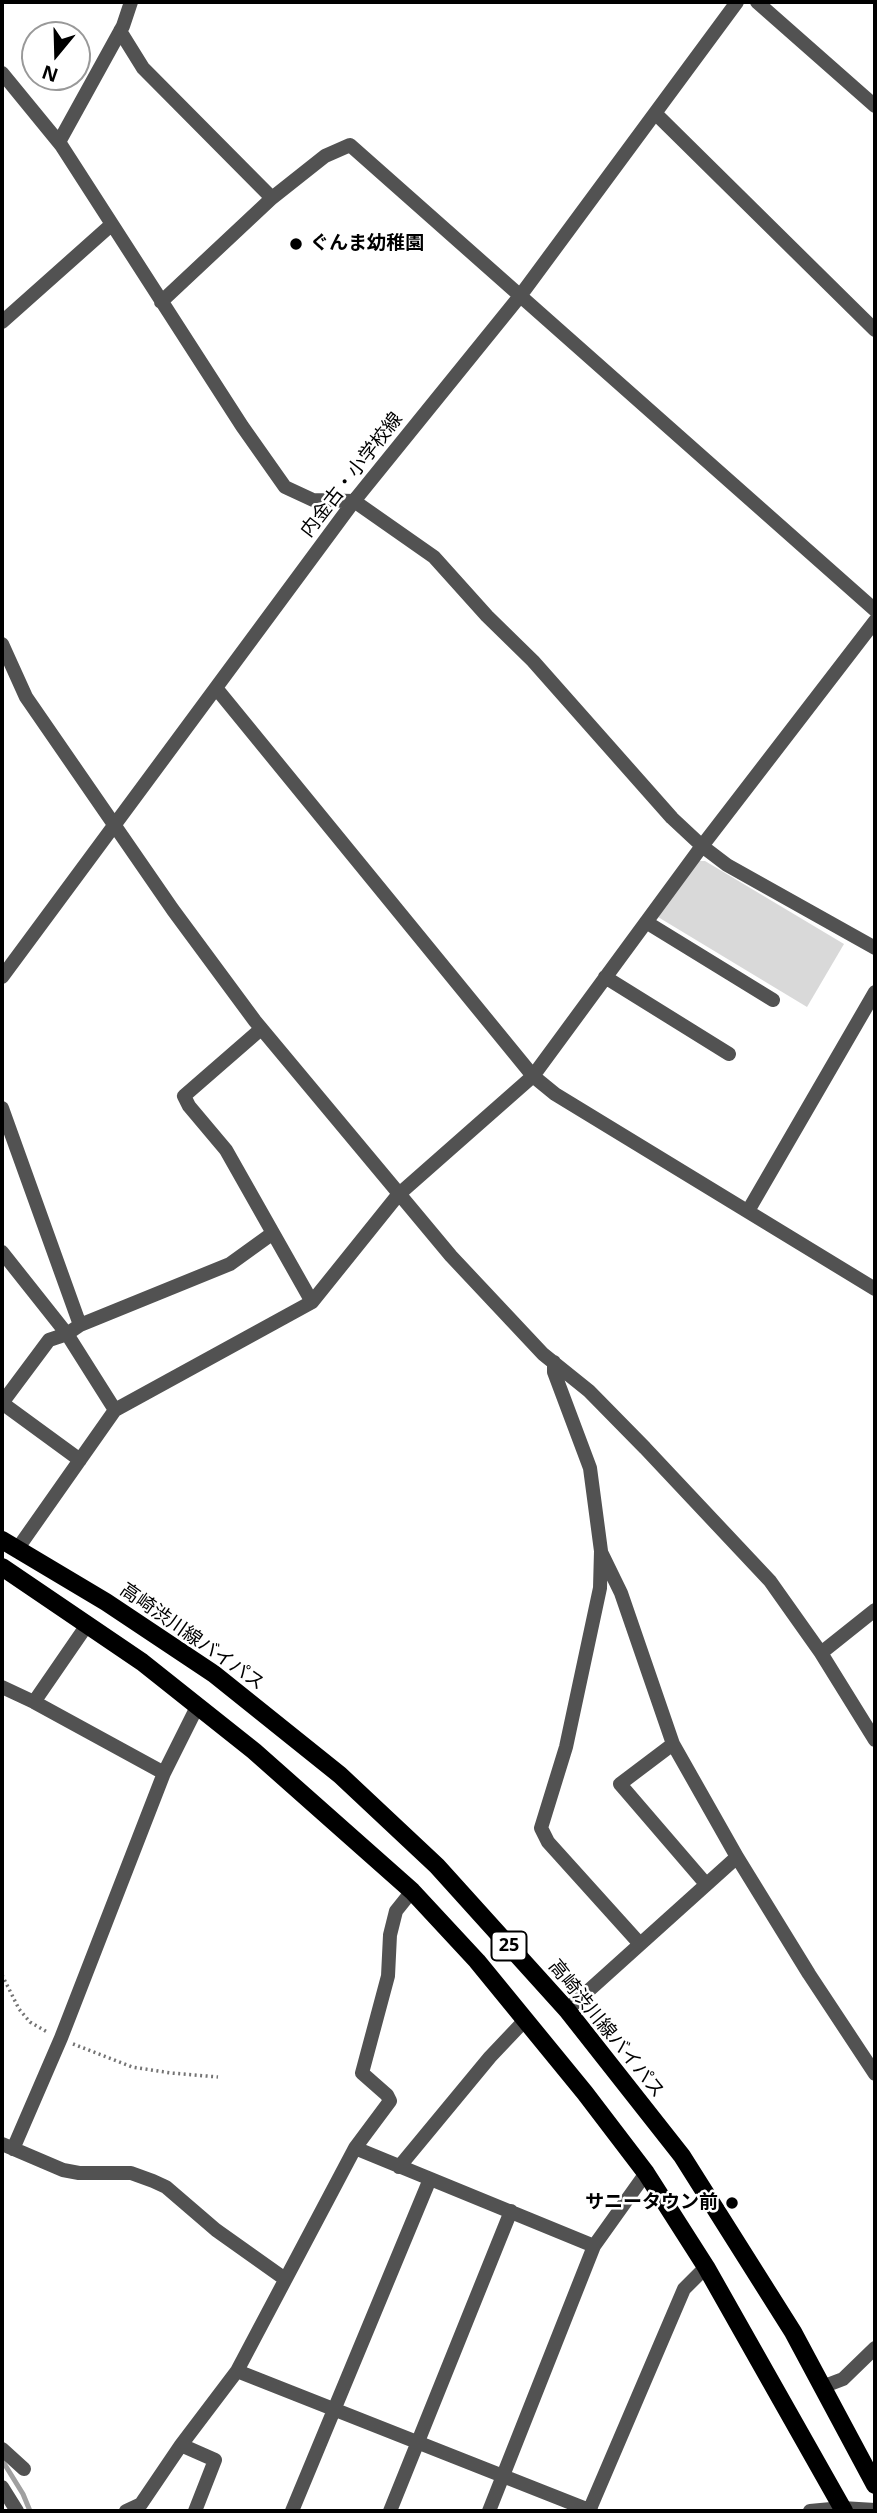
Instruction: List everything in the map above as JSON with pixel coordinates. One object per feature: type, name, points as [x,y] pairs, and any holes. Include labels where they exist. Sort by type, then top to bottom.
[{"type":"main road","name":"高崎渋川線バイパス","points":[[10,1544],[106,1602],[214,1674],[340,1775],[437,1867],[567,2010],[682,2156],[793,2332],[875,2485]]},
{"type":"main road","name":"25","points":[[2,1567],[142,1662],[198,1705],[321,1809],[412,1891],[477,1961],[526,2019],[646,2173],[706,2267],[843,2510]]},
{"type":"street","points":[[59,142],[120,31],[131,2]]},
{"type":"street","name":"内金古・小学校線","points":[[2,976],[354,501],[520,296],[737,2]]},
{"type":"street","points":[[757,2],[875,106]]},
{"type":"street","points":[[120,31],[143,68],[272,198]]},
{"type":"street","points":[[2,73],[59,142],[242,426],[285,487],[313,500],[354,501],[433,557],[533,661],[636,779],[702,846],[727,864],[875,948]]},
{"type":"street","points":[[655,113],[875,330]]},
{"type":"street","points":[[161,302],[272,198],[325,156],[350,145],[875,610]]},
{"type":"street","points":[[2,322],[111,225]]},
{"type":"street","points":[[10,1544],[80,1460],[115,1410],[312,1302],[398,1195],[533,1076],[702,846],[875,621]]},
{"type":"street","points":[[2,644],[26,697],[173,910],[261,1029],[460,1266],[554,1362],[589,1391],[636,1438],[770,1581],[821,1653],[875,1740]]},
{"type":"street","points":[[216,688],[533,1076],[555,1094],[875,1289]]},
{"type":"street","points":[[646,922],[773,1000]]},
{"type":"street","points":[[606,977],[729,1054]]},
{"type":"street","points":[[748,1211],[875,992]]},
{"type":"street","points":[[261,1029],[184,1096],[189,1106],[226,1150],[312,1302]]},
{"type":"street","points":[[2,1108],[80,1325]]},
{"type":"street","points":[[80,1460],[2,1403],[49,1340],[230,1264],[273,1233]]},
{"type":"street","points":[[2,1252],[67,1334],[115,1410]]},
{"type":"street","points":[[554,1362],[554,1373],[590,1468],[601,1551],[600,1588],[566,1747],[541,1828],[548,1842],[640,1944]]},
{"type":"street","points":[[601,1551],[621,1593],[673,1744],[737,1857],[875,2074]]},
{"type":"street","points":[[821,1653],[875,1609]]},
{"type":"street","points":[[34,1702],[87,1625]]},
{"type":"street","points":[[4,1692],[34,1702],[164,1773]]},
{"type":"street","points":[[198,1705],[164,1773],[61,2038],[7,2147],[64,2170],[131,2173],[166,2187],[216,2230],[285,2279]]},
{"type":"street","points":[[673,1744],[620,1784],[706,1884]]},
{"type":"street","points":[[567,2010],[737,1857]]},
{"type":"street","points":[[126,2511],[141,2504],[237,2371],[355,2148],[390,2101],[387,2095],[362,2073],[388,1976],[390,1935],[396,1912],[412,1891]]},
{"type":"street","points":[[399,2167],[490,2057],[526,2019]]},
{"type":"street","points":[[355,2148],[594,2246]]},
{"type":"street","points":[[489,2511],[594,2246],[646,2173]]},
{"type":"street","points":[[292,2511],[430,2179]]},
{"type":"street","points":[[390,2511],[511,2211]]},
{"type":"street","points":[[237,2371],[590,2511],[684,2290],[706,2267]]},
{"type":"street","points":[[822,2387],[843,2379],[875,2348]]},
{"type":"street","points":[[181,2445],[215,2460],[195,2511]]},
{"type":"street","points":[[2,2449],[24,2469]]},
{"type":"street","points":[[2,2487],[17,2511]]},
{"type":"street","points":[[810,2511],[875,2510]]},
{"type":"path","points":[[2,1975],[19,2009],[30,2022],[61,2038],[106,2059],[132,2067],[218,2077]]},
{"type":"shaded area","points":[[698,861],[705,861],[844,944],[807,1007],[658,917]]},
{"type":"waterway","points":[[2,2460],[30,2511]]},
{"type":"place","name":"ぐんま幼稚園","points":[[296,244]]},
{"type":"place","name":"サニータウン前","points":[[732,2203]]}]
